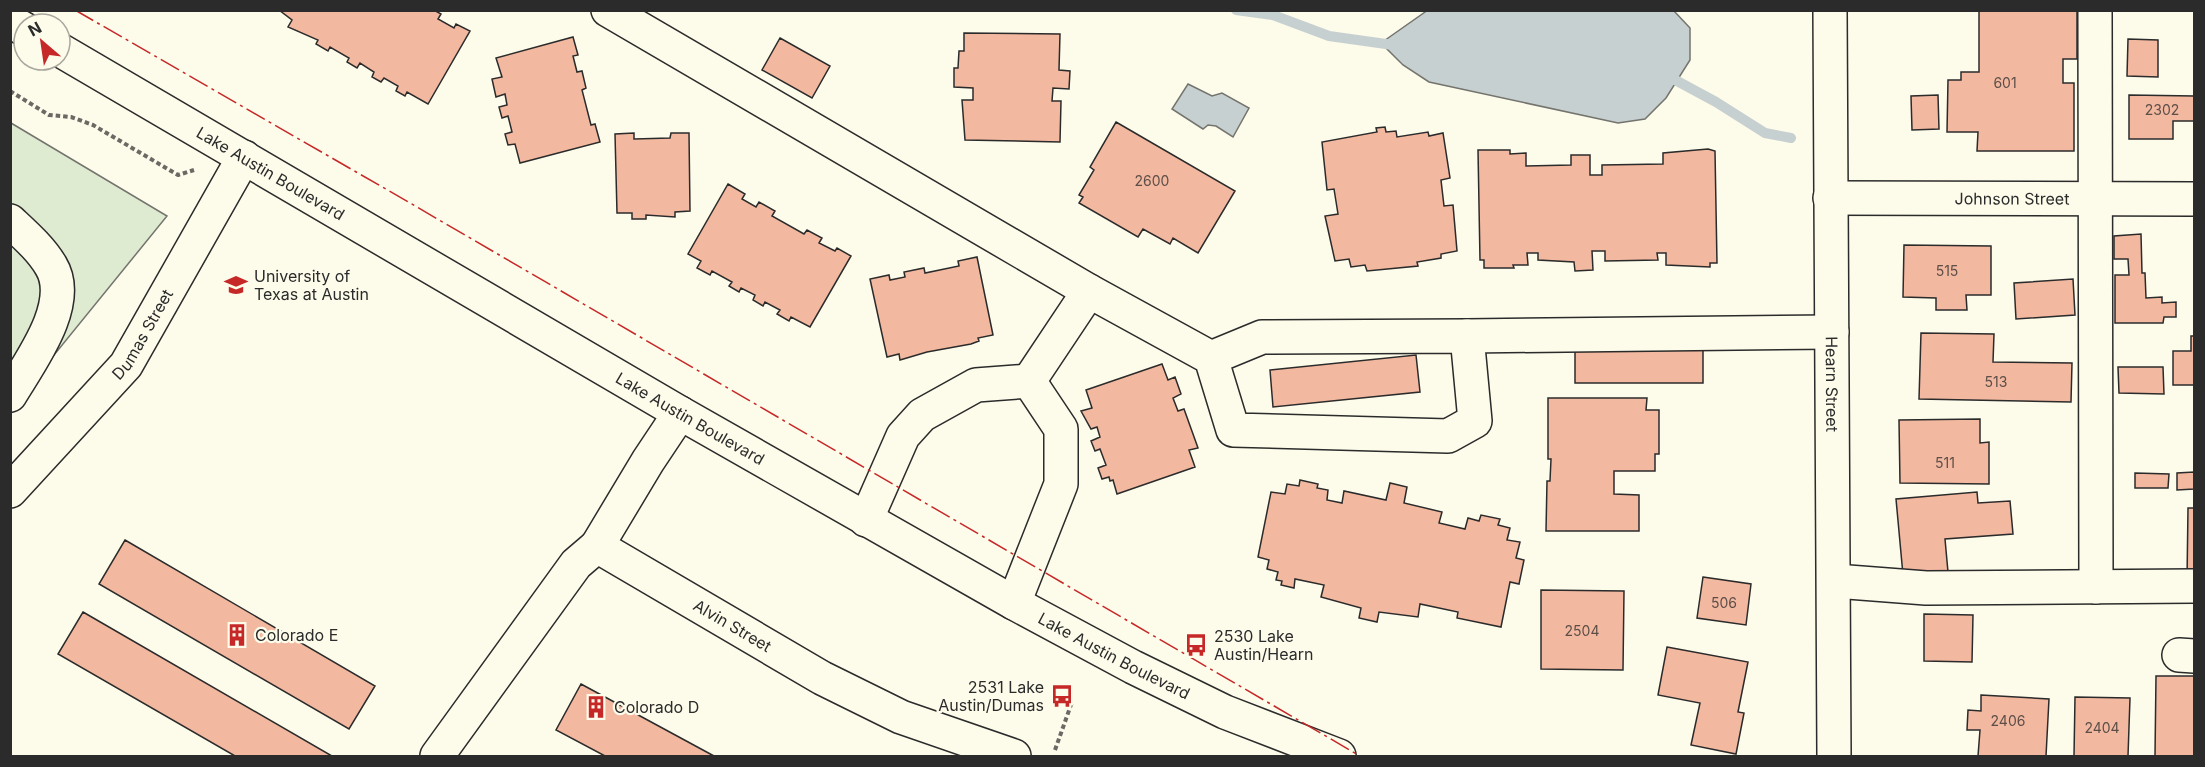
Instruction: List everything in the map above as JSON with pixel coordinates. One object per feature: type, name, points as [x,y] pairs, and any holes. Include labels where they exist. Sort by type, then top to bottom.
[{"type":"street","points":[[608,10],[1089,291],[1211,358],[1233,430],[1448,436],[1475,421],[1467,336]]},
{"type":"street","name":"Hearn Street","points":[[1830,10],[1835,581],[1834,756]]},
{"type":"street","points":[[2095,10],[2096,587]]},
{"type":"street","name":"Lake Austin Boulevard","points":[[72,57],[680,413],[1014,603],[1132,667],[1226,712],[1339,756]]},
{"type":"street","name":"Dumas Street","points":[[10,491],[126,365],[244,157]]},
{"type":"street","name":"Johnson Street","points":[[1830,198],[2194,199]]},
{"type":"street","points":[[10,221],[52,268],[56,284],[51,323],[10,395]]},
{"type":"street","points":[[1029,381],[1089,291]]},
{"type":"street","points":[[1211,358],[1262,337],[1832,332]]},
{"type":"street","points":[[866,520],[903,436],[922,415],[976,385],[1029,381]]},
{"type":"street","points":[[1014,603],[1061,484],[1060,429],[1029,381]]},
{"type":"street","points":[[437,756],[576,564],[597,546],[680,413]]},
{"type":"street","name":"Alvin Street","points":[[597,546],[822,678],[901,717],[1014,756]]},
{"type":"street","points":[[1835,581],[1926,588],[2194,586]]},
{"type":"path","points":[[10,91],[49,115],[71,117],[93,124],[177,175],[244,157]]},
{"type":"path","points":[[1055,750],[1072,702]]},
{"type":"green space","points":[[11,123],[167,216],[11,408]]},
{"type":"shaded area","points":[[1428,10],[1674,11],[1690,28],[1690,60],[1666,98],[1645,119],[1618,123],[1429,82],[1403,65],[1381,43]]},
{"type":"shaded area","points":[[1188,84],[1212,96],[1222,93],[1249,108],[1233,137],[1216,126],[1208,125],[1203,129],[1172,109]]},
{"type":"building","points":[[279,10],[434,10],[441,14],[438,19],[454,28],[456,24],[470,31],[428,104],[407,92],[405,96],[396,91],[398,86],[384,78],[381,82],[372,77],[374,72],[360,63],[357,68],[347,62],[349,58],[330,47],[328,51],[316,44],[318,40],[288,27],[292,20]]},
{"type":"building","points":[[1979,10],[2077,10],[2077,59],[2063,59],[2063,83],[2074,83],[2074,151],[1977,151],[1978,132],[1947,132],[1948,80],[1961,80],[1961,72],[1979,72]]},
{"type":"building","points":[[964,33],[1060,34],[1059,70],[1070,71],[1069,89],[1053,88],[1052,101],[1061,101],[1060,142],[965,140],[962,100],[973,100],[973,88],[954,87],[954,68],[958,68],[959,51],[964,51]]},
{"type":"building","points":[[573,37],[578,55],[573,56],[577,72],[582,71],[586,88],[582,90],[591,125],[595,124],[600,142],[520,163],[515,144],[508,145],[505,134],[512,132],[508,116],[502,118],[499,107],[507,105],[505,94],[496,97],[492,79],[502,77],[496,58]]},
{"type":"building","points":[[780,38],[830,66],[812,98],[762,70]]},
{"type":"building","points":[[2128,39],[2158,40],[2158,77],[2127,76]]},
{"type":"building","points":[[1938,95],[1939,129],[1912,130],[1911,96]]},
{"type":"building","points":[[2129,95],[2194,96],[2194,121],[2173,121],[2173,139],[2129,139]]},
{"type":"building","points":[[1116,122],[1235,191],[1198,253],[1173,238],[1170,244],[1143,229],[1138,237],[1079,203],[1083,197],[1079,195],[1094,170],[1090,167]]},
{"type":"building","points":[[1385,127],[1386,132],[1396,131],[1397,137],[1428,132],[1429,136],[1443,133],[1450,178],[1441,180],[1444,206],[1453,205],[1457,251],[1441,254],[1441,258],[1417,262],[1418,266],[1367,271],[1365,265],[1351,267],[1349,259],[1335,261],[1325,216],[1338,214],[1334,189],[1327,190],[1322,142],[1377,132],[1376,128]]},
{"type":"building","points":[[634,133],[634,139],[670,138],[671,133],[689,133],[690,211],[675,212],[675,217],[646,215],[646,219],[632,219],[632,213],[617,213],[615,134]]},
{"type":"building","points":[[1708,149],[1715,151],[1717,263],[1710,263],[1710,267],[1666,265],[1666,253],[1657,253],[1658,260],[1605,261],[1605,251],[1592,251],[1593,270],[1575,271],[1574,262],[1538,260],[1538,253],[1527,253],[1528,265],[1513,265],[1514,268],[1484,268],[1484,260],[1480,260],[1478,150],[1510,150],[1510,154],[1526,153],[1526,166],[1571,165],[1571,155],[1590,155],[1590,175],[1602,175],[1602,165],[1663,164],[1663,153]]},
{"type":"building","points":[[728,184],[745,194],[742,199],[756,207],[759,202],[775,211],[772,216],[804,234],[807,230],[822,238],[819,243],[835,251],[837,248],[851,256],[810,327],[791,317],[789,321],[777,314],[780,310],[765,302],[763,306],[753,300],[755,295],[741,288],[739,292],[729,286],[732,282],[712,271],[710,275],[697,268],[701,261],[688,254]]},
{"type":"building","points":[[2141,234],[2142,273],[2145,273],[2146,298],[2162,297],[2162,303],[2176,302],[2176,317],[2164,317],[2163,323],[2115,323],[2115,275],[2129,275],[2128,259],[2114,259],[2114,236]]},
{"type":"building","points":[[1904,245],[1991,246],[1991,295],[1966,295],[1967,310],[1936,310],[1936,298],[1903,297]]},
{"type":"building","points":[[977,257],[993,335],[978,338],[979,341],[971,344],[927,352],[900,360],[899,354],[887,357],[870,279],[889,275],[890,280],[905,277],[904,272],[924,268],[925,273],[959,266],[958,261]]},
{"type":"building","points":[[2073,279],[2075,315],[2016,319],[2014,283]]},
{"type":"building","points":[[1921,333],[1994,334],[1993,362],[2072,363],[2071,402],[1919,399]]},
{"type":"building","points":[[2191,336],[2194,336],[2194,385],[2173,385],[2173,351],[2191,351]]},
{"type":"building","points":[[1575,346],[1703,346],[1703,383],[1575,383]]},
{"type":"building","points":[[1416,355],[1420,392],[1273,407],[1270,370]]},
{"type":"building","points":[[1162,364],[1168,380],[1175,377],[1181,394],[1173,398],[1178,411],[1184,409],[1198,448],[1189,450],[1195,467],[1117,494],[1113,480],[1110,481],[1109,477],[1102,479],[1098,468],[1106,465],[1100,449],[1095,451],[1091,441],[1100,437],[1097,427],[1091,429],[1081,411],[1092,408],[1086,390]]},
{"type":"building","points":[[2118,367],[2163,367],[2164,394],[2119,393]]},
{"type":"building","points":[[1548,398],[1647,398],[1646,410],[1659,410],[1659,454],[1655,454],[1655,471],[1614,471],[1614,494],[1639,495],[1639,531],[1546,531],[1547,481],[1550,481],[1551,459],[1548,459]]},
{"type":"building","points":[[1980,419],[1980,443],[1989,442],[1989,484],[1900,483],[1899,420]]},
{"type":"building","points":[[2194,472],[2194,489],[2177,490],[2177,473]]},
{"type":"building","points":[[2135,473],[2169,474],[2168,488],[2135,488]]},
{"type":"building","points":[[1300,480],[1318,484],[1317,488],[1328,490],[1327,500],[1342,503],[1344,491],[1386,500],[1390,483],[1407,487],[1404,503],[1442,512],[1439,523],[1465,529],[1468,518],[1479,521],[1481,515],[1500,519],[1498,525],[1510,528],[1507,540],[1520,542],[1516,558],[1524,560],[1519,584],[1510,582],[1501,627],[1457,618],[1458,612],[1420,604],[1418,617],[1379,612],[1377,622],[1359,618],[1361,608],[1321,597],[1324,585],[1295,579],[1294,588],[1281,585],[1282,581],[1276,580],[1278,572],[1267,569],[1269,560],[1258,557],[1271,492],[1285,494],[1287,484],[1299,486]]},
{"type":"building","points":[[1977,492],[1978,503],[2010,501],[2013,534],[1945,539],[1948,572],[1903,575],[1896,499]]},
{"type":"building","points":[[2188,508],[2194,508],[2194,580],[2187,580]]},
{"type":"building","name":"Colorado E","points":[[125,540],[375,686],[349,729],[99,584]]},
{"type":"building","points":[[1703,577],[1751,584],[1746,625],[1697,618]]},
{"type":"building","points":[[1541,590],[1624,591],[1623,670],[1541,669]]},
{"type":"building","points":[[83,612],[332,756],[235,756],[58,654]]},
{"type":"building","points":[[1924,614],[1973,615],[1972,662],[1924,661]]},
{"type":"building","points":[[1667,647],[1748,662],[1738,712],[1744,713],[1736,754],[1691,745],[1700,703],[1658,695]]},
{"type":"building","points":[[2156,676],[2194,676],[2194,756],[2155,756]]},
{"type":"building","name":"Colorado D","points":[[581,684],[714,756],[605,756],[556,730]]},
{"type":"building","points":[[1981,695],[2049,699],[2046,756],[1978,756],[1980,730],[1967,730],[1968,710],[1981,711]]},
{"type":"building","points":[[2075,697],[2130,698],[2128,756],[2074,756]]},
{"type":"waterway","points":[[1236,10],[1273,15],[1329,36],[1393,45]]},
{"type":"waterway","points":[[1666,75],[1716,102],[1765,133],[1791,138]]},
{"type":"power","points":[[75,10],[1360,756]]},
{"type":"place","name":"University of Texas at Austin","points":[[236,285]]},
{"type":"place","name":"Colorado E","points":[[237,635]]},
{"type":"place","name":"2530 Lake Austin/Hearn","points":[[1196,645]]},
{"type":"place","name":"2531 Lake Austin/Dumas","points":[[1062,696]]},
{"type":"place","name":"Colorado D","points":[[596,707]]}]
